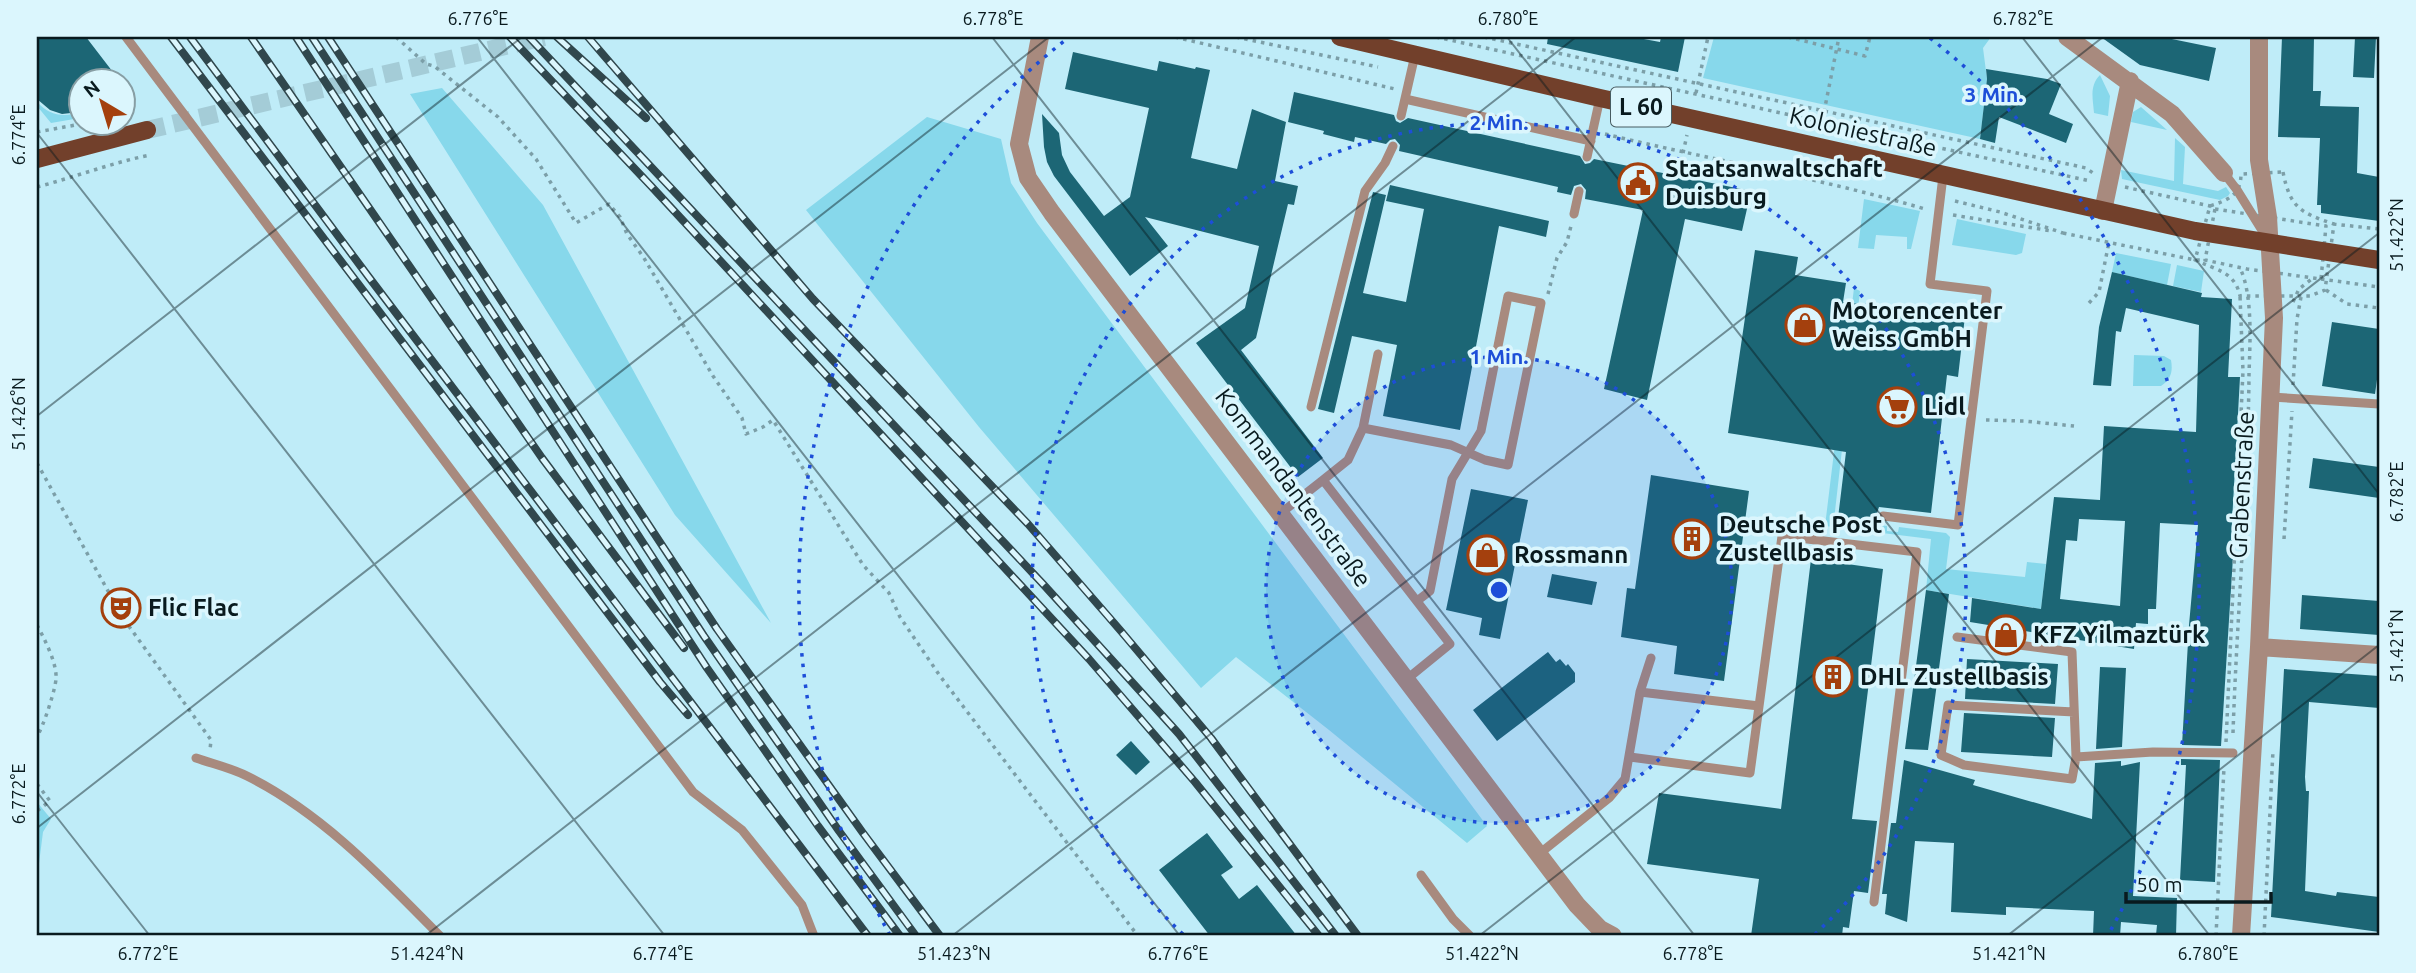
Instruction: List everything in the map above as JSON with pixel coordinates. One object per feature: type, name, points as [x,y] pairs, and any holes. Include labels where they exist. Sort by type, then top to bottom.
[{"type":"main road","name":"Koloniestraße","points":[[1342,37],[1405,47],[1601,98],[2202,233],[2379,260]]},
{"type":"main road","points":[[37,159],[147,130]]},
{"type":"street","name":"Kommandantenstraße","points":[[1040,37],[1019,144],[1028,178],[1577,905],[1600,929],[1613,936]]},
{"type":"street","points":[[2067,37],[2172,114],[2224,173]]},
{"type":"street","name":"Grabenstraße","points":[[2241,936],[2259,647],[2274,318],[2270,243],[2259,160],[2259,37]]},
{"type":"street","points":[[2103,211],[2130,81]]},
{"type":"street","points":[[2259,647],[2379,656]]},
{"type":"lane","points":[[126,37],[693,792],[742,830],[802,905],[814,936]]},
{"type":"lane","points":[[1401,116],[1405,96],[1405,47]]},
{"type":"lane","points":[[1405,96],[1592,136]]},
{"type":"lane","points":[[1587,157],[1601,98]]},
{"type":"lane","points":[[1311,407],[1365,191],[1385,163],[1393,146]]},
{"type":"lane","points":[[2224,173],[2270,243]]},
{"type":"lane","points":[[1883,516],[1958,526],[1987,291],[1930,284],[1943,176]]},
{"type":"lane","points":[[1574,214],[1579,191]]},
{"type":"lane","points":[[1363,428],[1451,445],[1468,452],[1485,460],[1508,465],[1541,303],[1508,296],[1481,431],[1468,452],[1452,479],[1430,591],[1417,601]]},
{"type":"lane","points":[[1281,513],[1348,460],[1363,428],[1378,354]]},
{"type":"lane","points":[[2271,397],[2379,404]]},
{"type":"lane","points":[[1323,480],[1450,644],[1407,679]]},
{"type":"lane","points":[[1630,757],[1750,773],[1782,536],[1917,552],[1874,902]]},
{"type":"lane","points":[[1957,637],[2072,652],[2076,757],[2072,779],[1964,765],[1941,755],[1948,705],[2074,712]]},
{"type":"lane","points":[[1539,853],[1608,798],[1625,779],[1640,692],[1651,659]]},
{"type":"lane","points":[[1640,692],[1759,706]]},
{"type":"lane","points":[[2076,757],[2153,752],[2229,752]]},
{"type":"lane","points":[[196,758],[247,775],[285,797],[370,864],[440,936]]},
{"type":"lane","points":[[1421,875],[1453,919],[1470,936]]},
{"type":"path","points":[[396,37],[426,64],[435,65],[498,117],[536,159],[576,223],[608,204],[620,217],[627,234],[644,258],[713,376],[742,418],[746,434],[773,420],[863,565],[889,593],[900,617],[940,677],[1138,936]]},
{"type":"path","points":[[1175,37],[1405,96]]},
{"type":"path","points":[[1436,37],[2215,209]]},
{"type":"path","points":[[1484,37],[2086,168],[2109,184]]},
{"type":"path","points":[[1690,118],[1708,37]]},
{"type":"path","points":[[1788,37],[1865,57],[1870,37]]},
{"type":"path","points":[[1824,112],[1839,37]]},
{"type":"path","points":[[37,132],[66,127]]},
{"type":"path","points":[[1592,136],[1867,192],[1939,213],[2205,260]]},
{"type":"path","points":[[37,187],[121,161],[150,155]]},
{"type":"path","points":[[1541,303],[1550,292],[1557,258],[1567,242],[1574,214]]},
{"type":"path","points":[[2326,226],[2334,224],[2379,229]]},
{"type":"path","points":[[2090,303],[2099,292],[2109,243]]},
{"type":"path","points":[[2229,752],[2249,408],[2248,302],[2246,280],[2240,268]]},
{"type":"path","points":[[2321,279],[2379,287]]},
{"type":"path","points":[[2325,290],[2347,304],[2379,308]]},
{"type":"path","points":[[2229,752],[2243,371],[2240,296]]},
{"type":"path","points":[[1945,405],[1959,407],[1971,419],[2074,426]]},
{"type":"path","points":[[37,463],[123,618],[211,740],[209,762]]},
{"type":"path","points":[[37,625],[47,642],[57,677],[37,736]]},
{"type":"path","points":[[2216,936],[2224,764]]},
{"type":"path","points":[[37,784],[50,801],[37,811]]},
{"type":"shaded area","points":[[1714,37],[1991,37],[1983,48],[1987,79],[1980,139],[1703,78]]},
{"type":"shaded area","points":[[2100,75],[2110,96],[2108,116],[2094,113],[2093,88]]},
{"type":"shaded area","points":[[442,88],[543,205],[771,623],[675,515],[410,94]]},
{"type":"shaded area","points":[[37,102],[46,110],[66,115],[66,120],[51,123],[37,106]]},
{"type":"shaded area","points":[[2141,107],[2167,130],[2131,122],[2133,112]]},
{"type":"shaded area","points":[[927,117],[1001,139],[1011,183],[1037,223],[1487,826],[1467,843],[1236,657],[1201,688],[979,427],[806,210]]},
{"type":"shaded area","points":[[2175,138],[2185,147],[2183,184],[2218,191],[2226,187],[2230,193],[2228,196],[2220,200],[2122,179],[2121,170],[2174,181]]},
{"type":"shaded area","points":[[1864,199],[1920,211],[1911,249],[1907,249],[1907,237],[1876,235],[1874,249],[1858,248]]},
{"type":"shaded area","points":[[1957,219],[2026,234],[2022,253],[2016,255],[1952,245]]},
{"type":"shaded area","points":[[2116,253],[2171,264],[2167,285],[2112,272]]},
{"type":"shaded area","points":[[2177,265],[2204,271],[2201,292],[2173,286]]},
{"type":"shaded area","points":[[1854,288],[1860,291],[1834,520],[1887,526],[1887,531],[1898,532],[1899,527],[1946,533],[1950,537],[1946,569],[2025,577],[2027,562],[2046,564],[2041,609],[1926,590],[1931,539],[1825,526]]},
{"type":"shaded area","points":[[2134,355],[2164,356],[2171,360],[2171,372],[2167,381],[2161,386],[2133,386]]},
{"type":"shaded area","points":[[37,802],[51,819],[43,832],[37,879]]},
{"type":"building","points":[[37,37],[86,37],[108,66],[66,66],[66,114],[50,110],[37,99]]},
{"type":"building","points":[[1548,37],[1633,37],[1660,42],[1661,37],[1685,37],[1678,72],[1547,44]]},
{"type":"building","points":[[2101,37],[2162,37],[2216,48],[2209,81],[2140,65]]},
{"type":"building","points":[[2282,37],[2314,37],[2313,91],[2321,91],[2320,106],[2359,107],[2357,173],[2379,177],[2379,221],[2321,213],[2321,205],[2317,205],[2320,138],[2278,137]]},
{"type":"building","points":[[2355,37],[2376,37],[2374,78],[2353,77]]},
{"type":"building","points":[[1073,52],[1157,71],[1159,61],[1210,70],[1191,158],[1237,169],[1252,109],[1286,122],[1275,181],[1298,186],[1294,205],[1288,204],[1256,338],[1241,350],[1323,458],[1298,477],[1196,343],[1245,308],[1259,246],[1145,217],[1168,246],[1130,276],[1054,176],[1044,147],[1042,114],[1059,133],[1062,155],[1070,172],[1104,216],[1130,197],[1149,108],[1065,89]]},
{"type":"building","points":[[1986,69],[2047,79],[2061,84],[2049,114],[2073,124],[2066,143],[1999,117],[1995,143],[1980,139]]},
{"type":"building","points":[[1294,92],[1394,115],[1400,123],[1408,118],[1580,156],[1585,164],[1594,159],[1751,191],[1742,231],[1685,219],[1647,400],[1604,389],[1643,210],[1585,199],[1586,190],[1581,184],[1574,186],[1571,195],[1557,192],[1558,187],[1399,151],[1400,145],[1395,139],[1386,144],[1355,137],[1354,142],[1323,134],[1324,131],[1288,122]]},
{"type":"building","points":[[1390,185],[1549,221],[1546,237],[1499,226],[1460,430],[1383,416],[1397,345],[1352,336],[1334,413],[1318,409],[1373,192],[1386,195],[1363,293],[1406,302],[1424,209],[1386,201]]},
{"type":"building","points":[[1755,250],[1798,257],[1795,275],[1846,283],[1843,302],[1965,316],[1958,377],[1947,375],[1931,513],[1879,507],[1877,522],[1838,518],[1846,452],[1728,433]]},
{"type":"building","points":[[2112,272],[2202,293],[2201,297],[2232,299],[2228,377],[2240,377],[2231,540],[2234,541],[2221,746],[2182,745],[2198,525],[2160,523],[2156,609],[2148,609],[2148,624],[2136,623],[2134,649],[1970,622],[1972,598],[2041,609],[2054,497],[2100,500],[2104,426],[2196,432],[2199,325],[2126,308],[2121,332],[2116,331],[2111,386],[2093,385],[2099,327]],"holes":[[[2079,519],[2125,521],[2120,606],[2060,599],[2066,540],[2077,541]]]},
{"type":"building","points":[[2332,322],[2379,329],[2379,365],[2375,394],[2322,386]]},
{"type":"building","points":[[2313,458],[2379,467],[2379,498],[2309,488]]},
{"type":"building","name":"Deutsche Post Zustellbasis","points":[[1651,475],[1749,491],[1724,681],[1674,674],[1677,646],[1621,637],[1627,588],[1635,589]]},
{"type":"building","name":"Rossmann","points":[[1471,489],[1528,500],[1500,639],[1479,635],[1482,618],[1446,610]]},
{"type":"building","name":"DHL Zustellbasis","points":[[1811,559],[1883,569],[1852,819],[1877,821],[1868,893],[1854,891],[1849,928],[1843,927],[1842,936],[1751,936],[1759,879],[1647,864],[1659,793],[1781,809]]},
{"type":"building","points":[[1552,574],[1597,582],[1592,605],[1547,597]]},
{"type":"building","points":[[1926,590],[1949,594],[1928,750],[1905,749]]},
{"type":"building","points":[[2302,595],[2379,601],[2379,635],[2300,629]]},
{"type":"building","points":[[1548,652],[1556,662],[1560,659],[1566,666],[1568,664],[1575,673],[1575,682],[1497,741],[1473,710]]},
{"type":"building","points":[[1967,659],[2058,664],[2055,704],[1965,699]]},
{"type":"building","points":[[2100,667],[2126,668],[2122,747],[2096,749]]},
{"type":"building","points":[[2284,669],[2379,676],[2379,708],[2309,702],[2305,777],[2306,791],[2309,791],[2305,891],[2336,896],[2337,892],[2379,897],[2379,932],[2271,917]]},
{"type":"building","points":[[1964,713],[2055,718],[2052,757],[1961,752]]},
{"type":"building","points":[[1131,741],[1150,762],[1136,775],[1116,755]]},
{"type":"building","points":[[2181,759],[2220,760],[2215,882],[2180,880],[2186,765],[2181,765]]},
{"type":"building","points":[[1904,760],[1975,780],[1973,785],[2092,819],[2095,763],[2121,761],[2121,766],[2140,762],[2133,896],[2177,898],[2176,936],[2156,935],[2157,925],[2121,922],[2120,936],[2093,936],[2094,911],[2006,907],[2006,915],[1951,912],[1954,843],[1915,841],[1907,922],[1885,914],[1887,894],[1882,894],[1891,823],[1896,823]]},
{"type":"building","points":[[1207,833],[1233,867],[1221,875],[1239,899],[1257,885],[1297,936],[1210,936],[1159,870]]},
{"type":"tunnel","points":[[147,130],[544,37]]},
{"type":"railway","points":[[171,37],[660,682],[688,715]]},
{"type":"railway","points":[[190,37],[868,936]]},
{"type":"railway","points":[[251,37],[542,458],[684,648]]},
{"type":"railway","points":[[296,37],[707,668],[818,826],[900,936]]},
{"type":"railway","points":[[312,37],[704,636],[839,831],[916,936]]},
{"type":"railway","points":[[328,37],[717,629],[940,936]]},
{"type":"railway","points":[[510,37],[1089,659],[1195,782],[1319,936]]},
{"type":"railway","points":[[529,37],[1043,584],[1179,734],[1336,936]]},
{"type":"railway","points":[[557,37],[646,118]]},
{"type":"railway","points":[[588,37],[813,299],[1028,524],[1120,630],[1211,738],[1358,936]]},
{"type":"place","name":"Staatsanwaltschaft Duisburg","points":[[1638,183]]},
{"type":"place","name":"Motorencenter Weiss GmbH","points":[[1805,325]]},
{"type":"place","name":"Lidl","points":[[1897,407]]},
{"type":"place","name":"Deutsche Post Zustellbasis","points":[[1692,539]]},
{"type":"place","name":"Rossmann","points":[[1487,555]]},
{"type":"place","name":"Flic Flac","points":[[121,608]]},
{"type":"place","name":"KFZ Yilmaztürk","points":[[2006,635]]},
{"type":"place","name":"DHL Zustellbasis","points":[[1833,677]]}]
